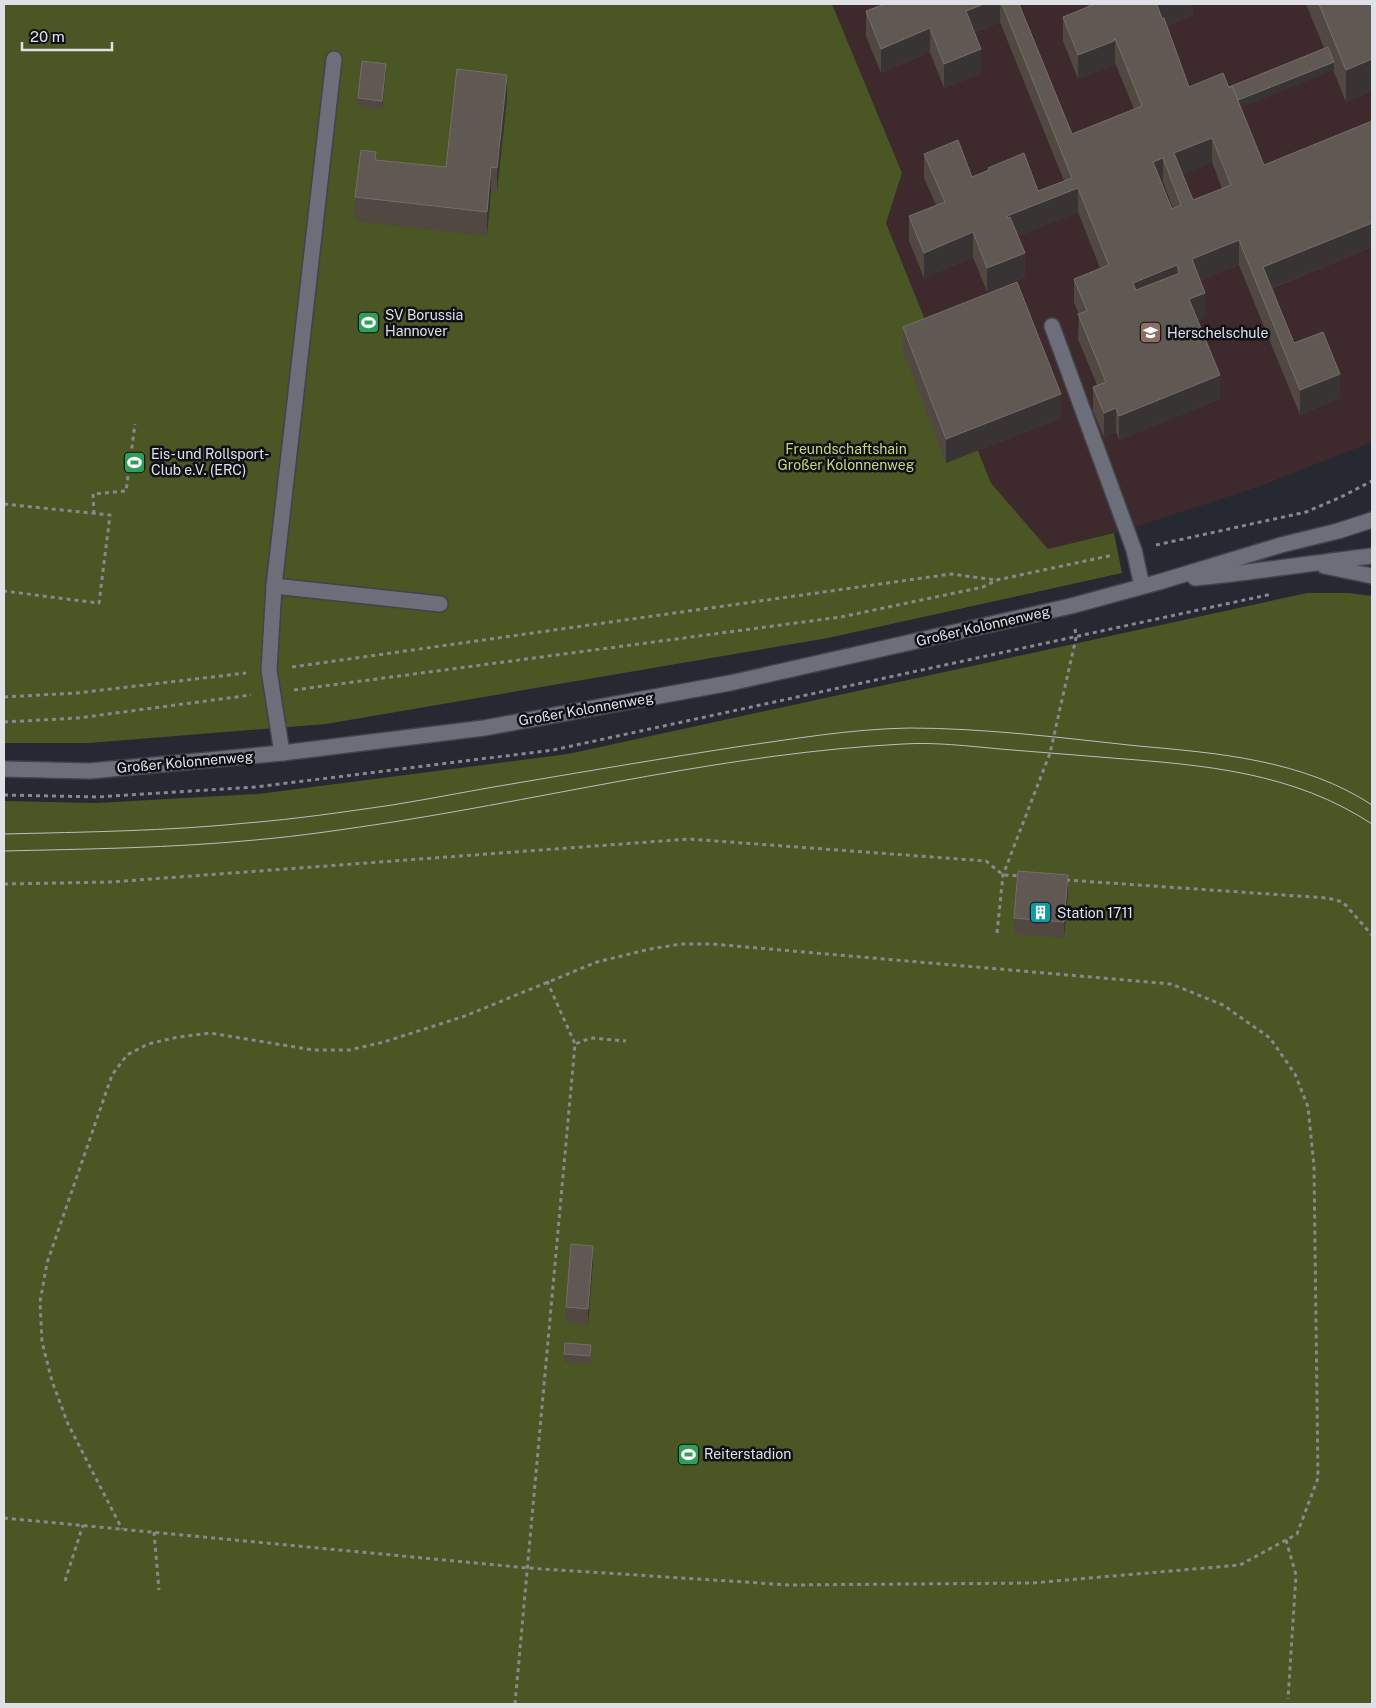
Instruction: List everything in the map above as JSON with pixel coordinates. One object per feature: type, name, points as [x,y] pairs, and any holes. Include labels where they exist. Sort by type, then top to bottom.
[{"type":"street","points":[[282,754],[269,670],[274,586],[334,59]]},
{"type":"street","points":[[1052,326],[1134,550],[1142,586]]},
{"type":"street","name":"Großer Kolonnenweg","points":[[4,769],[90,770],[282,754],[484,728],[730,684],[1071,606],[1281,545],[1338,532],[1372,520]]},
{"type":"street","name":"Großer Kolonnenweg","points":[[1159,582],[1372,556]]},
{"type":"street","points":[[1310,563],[1372,576]]},
{"type":"street","points":[[274,586],[440,604]]},
{"type":"path","points":[[94,514],[94,494],[126,491],[135,424]]},
{"type":"path","points":[[4,722],[78,718],[841,617],[983,587],[997,580],[1306,512],[1372,482]]},
{"type":"path","points":[[4,504],[110,515],[99,603],[4,591]]},
{"type":"path","points":[[4,697],[77,693],[269,670],[951,574],[997,580]]},
{"type":"path","points":[[4,795],[98,797],[256,786],[553,750],[1279,593]]},
{"type":"path","points":[[997,933],[1003,875],[1050,754],[1076,638],[1071,606]]},
{"type":"path","points":[[4,884],[111,882],[688,839],[986,861],[1003,875],[1022,876]]},
{"type":"path","points":[[1062,879],[1326,898],[1342,902],[1372,935]]},
{"type":"path","points":[[4,1518],[528,1568],[790,1584],[1032,1583],[1240,1566],[1297,1534],[1318,1478],[1314,1166],[1308,1107],[1294,1074],[1270,1038],[1223,1005],[1171,984],[712,944],[681,944],[650,948],[597,962],[466,1016],[384,1042],[349,1050],[313,1050],[210,1033],[178,1037],[148,1044],[128,1055],[112,1075],[48,1263],[40,1302],[42,1342],[52,1381],[68,1424],[122,1529]]},
{"type":"path","points":[[515,1704],[575,1044],[547,981]]},
{"type":"path","points":[[575,1044],[590,1038],[626,1041]]},
{"type":"path","points":[[65,1581],[83,1525]]},
{"type":"path","points":[[154,1532],[159,1590]]},
{"type":"path","points":[[1286,1540],[1296,1575],[1288,1700]]},
{"type":"shaded area","name":"Herschelschule","points":[[832,4],[1372,4],[1372,442],[1263,485],[1126,530],[1048,549],[991,483],[886,223],[902,173]]},
{"type":"green space","name":"Freundschaftshain Großer Kolonnenweg","points":[[4,4],[832,4],[902,173],[886,223],[991,483],[1048,549],[1114,533],[1122,573],[828,638],[326,724],[89,743],[4,743]]},
{"type":"green space","name":"Reiterstadion","points":[[1307,593],[1349,593],[1372,596],[1372,1704],[4,1704],[4,801],[96,803],[258,794],[568,754]]},
{"type":"building","points":[[885,4],[984,4],[966,11],[981,49],[944,64],[930,28],[881,49],[866,11]]},
{"type":"building","points":[[1002,4],[1019,4],[1072,134],[1142,106],[1115,38],[1114,41],[1078,55],[1063,17],[1095,4],[1160,4],[1157,5],[1162,18],[1164,18],[1189,87],[1223,73],[1229,88],[1232,86],[1264,165],[1372,121],[1372,223],[1263,267],[1294,343],[1323,332],[1340,374],[1300,390],[1239,240],[1192,259],[1205,293],[1189,299],[1220,375],[1119,416],[1116,408],[1104,413],[1093,387],[1106,382],[1078,314],[1087,311],[1074,279],[1109,265],[1078,188],[1007,216],[1008,218],[1010,217],[1025,253],[987,268],[973,232],[924,253],[909,216],[945,202],[924,154],[958,140],[972,177],[1024,153],[1038,191],[1072,178]],"holes":[[[1212,138],[1231,185],[1193,200],[1174,153]],[[1163,158],[1181,205],[1172,209],[1153,162]],[[1177,265],[1180,273],[1136,290],[1133,283]]]},
{"type":"building","points":[[1319,4],[1372,4],[1372,59],[1346,70]]},
{"type":"building","points":[[1328,47],[1334,62],[1238,100],[1232,86],[1229,88],[1229,87]]},
{"type":"building","points":[[362,61],[386,64],[382,101],[358,98]]},
{"type":"building","points":[[457,69],[507,75],[497,168],[491,167],[487,212],[355,197],[361,150],[376,152],[375,160],[446,167]]},
{"type":"building","points":[[1017,282],[1061,394],[946,439],[903,327]]},
{"type":"building","name":"Station 1711","points":[[1018,871],[1068,875],[1064,922],[1014,918]]},
{"type":"building","points":[[571,1244],[593,1246],[588,1309],[566,1307]]},
{"type":"building","points":[[565,1343],[591,1345],[590,1356],[564,1354]]},
{"type":"tram line","points":[[4,834],[187,828],[302,817],[392,805],[736,747],[844,732],[909,728],[1024,734],[1199,752],[1260,761],[1318,778],[1346,790],[1372,805]]},
{"type":"tram line","points":[[4,851],[224,843],[290,836],[393,822],[647,776],[775,756],[839,749],[915,744],[964,746],[1214,768],[1279,782],[1311,793],[1342,807],[1372,824]]},
{"type":"place","name":"SV Borussia Hannover","points":[[369,323]]},
{"type":"place","name":"Herschelschule","points":[[1151,333]]},
{"type":"place","name":"Eis- und Rollsport- Club e.V. (ERC)","points":[[135,462]]},
{"type":"place","name":"Station 1711","points":[[1041,913]]},
{"type":"place","name":"Reiterstadion","points":[[688,1454]]}]
